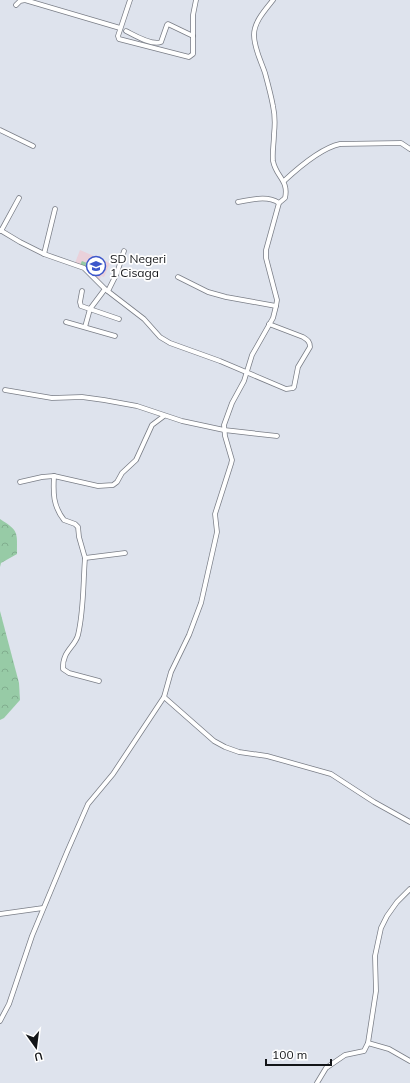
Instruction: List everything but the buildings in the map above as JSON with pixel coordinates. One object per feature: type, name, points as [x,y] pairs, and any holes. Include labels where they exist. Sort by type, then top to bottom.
[{"type":"street","points":[[16,5],[20,1],[25,0],[120,28]]},
{"type":"street","points":[[130,0],[120,28],[118,36],[119,39],[189,57],[193,54],[193,15],[196,0]]},
{"type":"street","points":[[0,1020],[10,1004],[32,936],[88,804],[113,774],[164,698],[171,672],[189,635],[201,603],[216,539],[217,532],[215,514],[231,464],[224,425],[247,372],[252,355],[273,318],[277,300],[266,254],[279,203],[285,198],[286,188],[273,160],[275,120],[273,106],[265,73],[257,52],[254,36],[254,30],[258,20],[273,0]]},
{"type":"street","points":[[126,31],[149,41],[158,43],[160,42],[168,24],[193,36]]},
{"type":"street","points":[[0,130],[33,146]]},
{"type":"street","points":[[284,181],[315,157],[331,147],[340,144],[397,143],[404,144],[410,149]]},
{"type":"street","points":[[19,198],[1,230],[20,242],[44,254],[84,268],[107,290],[144,319],[160,337],[170,343],[247,372],[286,389],[290,389],[294,387],[297,371],[310,347],[310,344],[308,340],[303,337],[269,324]]},
{"type":"street","points":[[238,202],[261,198],[271,199],[279,203]]},
{"type":"street","points":[[44,254],[55,209]]},
{"type":"street","points":[[85,327],[90,309],[107,290],[118,273],[124,251]]},
{"type":"street","points":[[178,277],[208,292],[226,297],[276,306]]},
{"type":"street","points":[[82,291],[80,305],[120,318]]},
{"type":"street","points":[[66,322],[115,336]]},
{"type":"street","points":[[5,390],[52,398],[104,400],[137,406],[182,421],[224,430],[277,436]]},
{"type":"street","points":[[20,482],[54,476],[98,486],[113,485],[117,482],[122,473],[136,460],[152,425],[164,416]]},
{"type":"street","points":[[54,476],[54,499],[64,520],[75,524],[78,527],[79,537],[85,558],[81,620],[77,638],[68,650],[63,664],[63,669],[69,673],[99,681]]},
{"type":"street","points":[[85,558],[125,553]]},
{"type":"street","points":[[164,698],[214,741],[225,747],[240,752],[267,756],[331,774],[374,802],[410,822]]},
{"type":"street","points":[[316,1083],[326,1068],[345,1055],[362,1052],[368,1043],[376,991],[375,956],[381,928],[397,902],[410,889]]},
{"type":"street","points":[[0,914],[43,908]]},
{"type":"street","points":[[368,1043],[389,1049],[410,1061]]},
{"type":"shaded area","name":"SD Negeri 1 Cisaga","points":[[80,250],[110,263],[104,277],[101,276],[99,281],[75,263]]},
{"type":"green space","points":[[82,261],[99,268],[97,273],[80,265]]},
{"type":"green space","points":[[0,519],[11,526],[16,533],[17,554],[1,563],[0,567]]},
{"type":"green space","points":[[0,611],[19,683],[20,700],[4,718],[0,720]]},
{"type":"place","name":"SD Negeri 1 Cisaga","points":[[96,266]]}]
